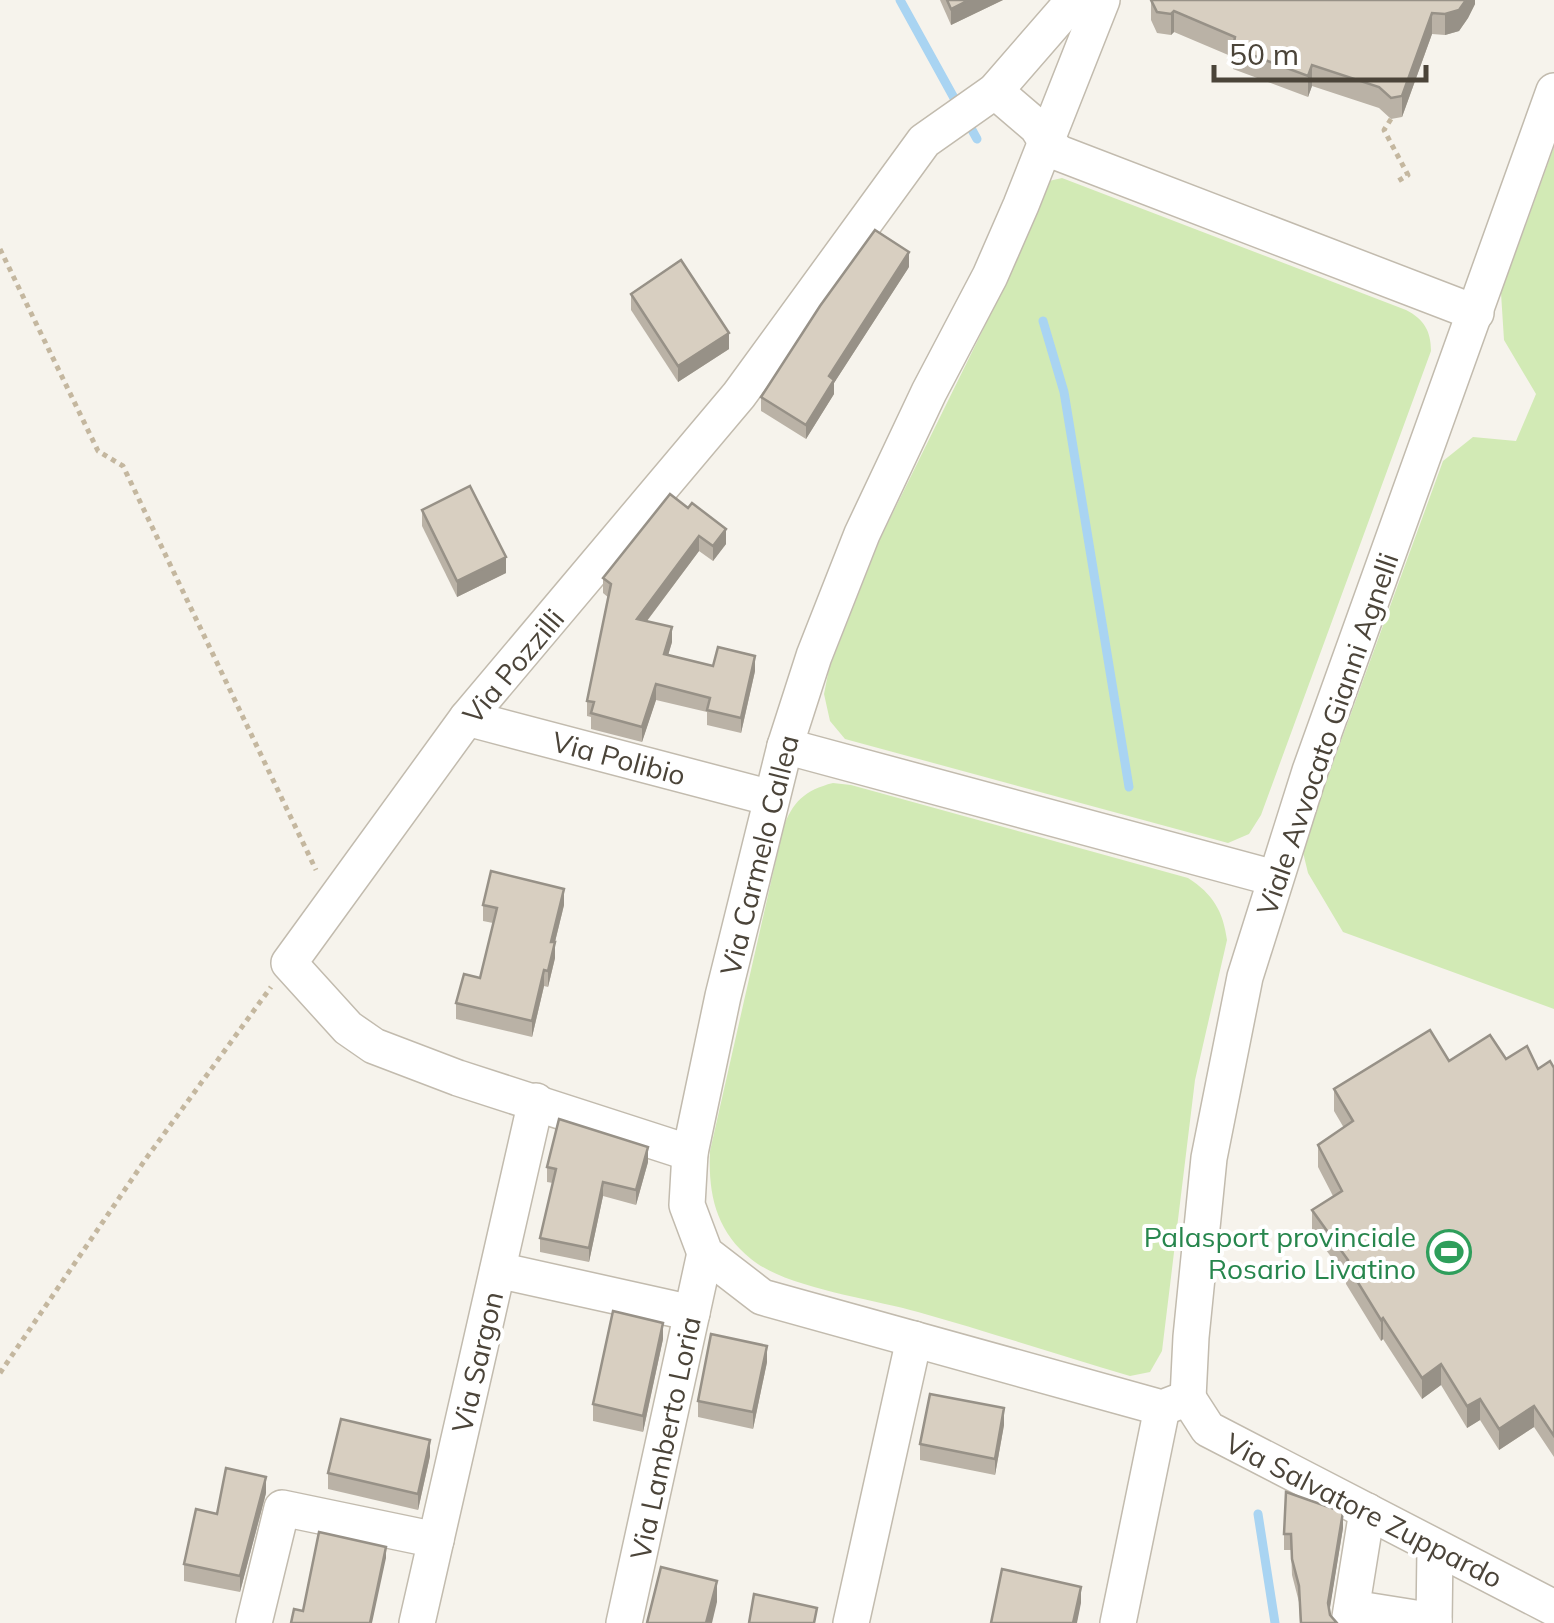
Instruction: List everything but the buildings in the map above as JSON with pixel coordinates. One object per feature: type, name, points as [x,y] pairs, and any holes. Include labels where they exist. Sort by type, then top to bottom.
[{"type":"street","name":"Via Pozzilli","points":[[289,963],[467,718],[739,394],[924,141],[995,91],[1074,0]]},
{"type":"street","name":"Via Carmelo Callea","points":[[1102,0],[990,276],[929,392],[862,534],[814,656],[771,798],[723,996],[690,1153],[687,1205],[706,1252],[762,1297],[1175,1403]]},
{"type":"street","points":[[995,91],[1060,153],[1476,313]]},
{"type":"street","name":"Viale Avvocato Gianni Agnelli","points":[[1118,1623],[1190,1337],[1210,1158],[1245,977],[1274,878],[1554,91]]},
{"type":"street","name":"Via Polibio","points":[[467,718],[771,798]]},
{"type":"street","points":[[785,746],[1274,878]]},
{"type":"street","points":[[289,963],[348,1028],[374,1046],[458,1078],[690,1153]]},
{"type":"street","name":"Via Sargon","points":[[417,1623],[536,1101]]},
{"type":"street","name":"Via Lamberto Loria","points":[[624,1623],[706,1252]]},
{"type":"street","points":[[498,1270],[692,1313]]},
{"type":"street","points":[[851,1623],[914,1339]]},
{"type":"street","name":"Via Salvatore Zuppardo","points":[[1175,1403],[1208,1429],[1554,1608]]},
{"type":"street","points":[[254,1623],[282,1508],[436,1540]]},
{"type":"street","points":[[1367,1511],[1351,1616],[1434,1622],[1435,1549]]},
{"type":"path","points":[[1391,119],[1384,130],[1408,175],[1398,181]]},
{"type":"path","points":[[0,249],[98,450],[124,466],[334,902]]},
{"type":"path","points":[[0,1373],[145,1160],[289,963]]},
{"type":"green space","points":[[1554,147],[1554,1009],[1343,932],[1308,873],[1302,848],[1443,461],[1473,437],[1516,441],[1536,394],[1504,340],[1501,293]]},
{"type":"green space","points":[[1062,178],[1406,310],[1418,317],[1430,337],[1431,351],[1261,815],[1249,834],[1228,843],[845,739],[830,721],[824,694],[829,669],[880,539],[1005,285],[1049,181]]},
{"type":"green space","points":[[833,783],[1188,878],[1215,904],[1227,940],[1195,1080],[1162,1351],[1150,1372],[1130,1376],[918,1312],[786,1278],[751,1259],[722,1224],[713,1197],[710,1151],[783,829],[801,798]]},
{"type":"waterway","points":[[900,0],[959,107]]},
{"type":"waterway","points":[[967,121],[977,139]]},
{"type":"waterway","points":[[1043,321],[1064,392],[1129,787]]},
{"type":"waterway","points":[[1258,1514],[1275,1623]]},
{"type":"place","name":"Palasport provinciale Rosario Livatino","points":[[1449,1252]]}]
